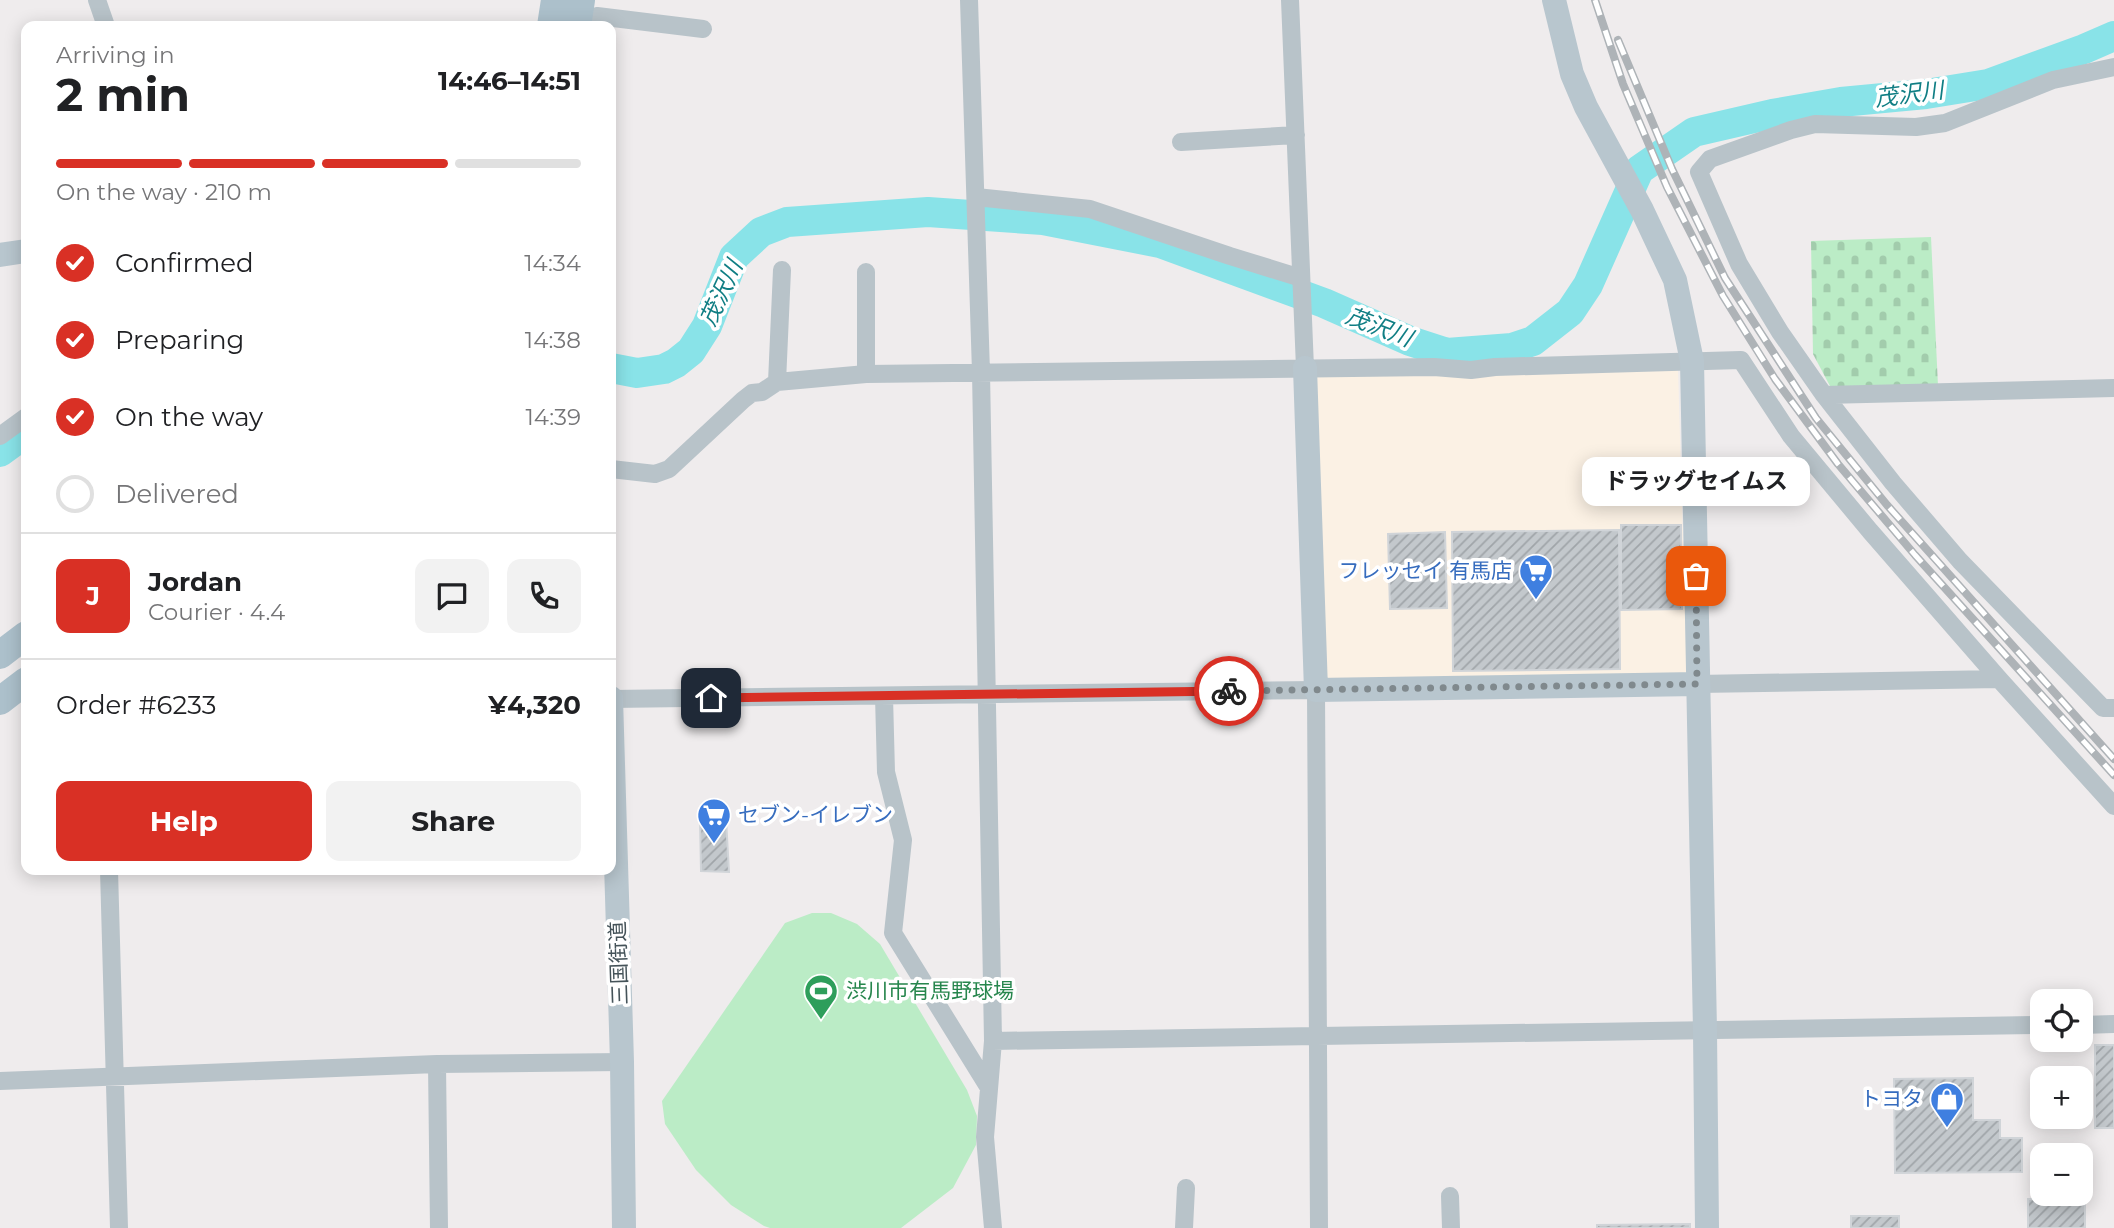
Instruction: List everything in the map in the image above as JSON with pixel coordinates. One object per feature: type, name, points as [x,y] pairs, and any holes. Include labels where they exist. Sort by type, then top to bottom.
[{"type":"main road","points":[[552,21],[555,0]]},
{"type":"main road","points":[[578,21],[581,0]]},
{"type":"main road","points":[[0,655],[21,639]]},
{"type":"main road","points":[[0,701],[21,685]]},
{"type":"street","points":[[97,0],[104,21]]},
{"type":"street","points":[[969,0],[981,372],[993,1041],[985,1137],[993,1228]]},
{"type":"street","points":[[1290,0],[1316,690],[1319,1228]]},
{"type":"street","points":[[1554,0],[1572,74],[1586,107],[1642,210],[1675,280],[1692,361],[1707,1228]]},
{"type":"street","points":[[597,21],[597,16],[703,29]]},
{"type":"street","points":[[2114,67],[2053,80],[1945,123],[1916,127],[1815,124],[1710,159],[1699,172],[1739,264],[1780,332],[1824,395],[1893,483],[1961,561],[2103,708],[2114,708]]},
{"type":"street","points":[[1181,142],[1296,135]]},
{"type":"street","points":[[976,199],[1090,209],[1301,278]]},
{"type":"street","points":[[0,255],[21,252]]},
{"type":"street","points":[[777,382],[782,270]]},
{"type":"street","points":[[866,272],[866,374]]},
{"type":"street","points":[[616,470],[655,474],[669,469],[743,400],[777,382],[866,374],[1434,367],[1471,370],[1495,367],[1741,360],[1791,436],[1870,531],[2114,806]]},
{"type":"street","points":[[1824,395],[2114,388]]},
{"type":"street","points":[[0,436],[21,421]]},
{"type":"street","points":[[616,698],[1999,679]]},
{"type":"street","points":[[884,696],[886,772],[903,840],[893,933],[989,1088]]},
{"type":"street","points":[[109,875],[119,1228]]},
{"type":"street","name":"三国街道","points":[[614,875],[622,1062],[624,1228]]},
{"type":"street","points":[[2093,1025],[2114,1024]]},
{"type":"street","points":[[993,1041],[2030,1025]]},
{"type":"street","points":[[0,1081],[437,1064],[622,1062]]},
{"type":"street","points":[[437,1064],[439,1228]]},
{"type":"street","points":[[1184,1228],[1185,1188]]},
{"type":"street","points":[[1451,1196],[1451,1228]]},
{"type":"shaded area","points":[[1678,368],[1687,680],[1323,685],[1309,373]]},
{"type":"green space","points":[[1931,237],[1938,386],[1831,388],[1813,354],[1811,241]]},
{"type":"green space","name":"渋川市有馬野球場","points":[[812,913],[831,913],[857,924],[880,944],[967,1090],[977,1116],[976,1145],[953,1188],[901,1228],[764,1226],[731,1205],[696,1170],[665,1124],[662,1101],[785,923]]},
{"type":"building","points":[[1621,525],[1681,525],[1682,609],[1621,610]]},
{"type":"building","name":"フレッセイ 有馬店","points":[[1619,530],[1620,669],[1453,671],[1452,532]]},
{"type":"building","points":[[1445,532],[1447,608],[1390,609],[1388,534]]},
{"type":"building","name":"セブン-イレブン","points":[[700,819],[726,819],[729,872],[701,871]]},
{"type":"building","points":[[2095,1045],[2114,1045],[2114,1128],[2095,1128]]},
{"type":"building","name":"トヨタ","points":[[1973,1078],[1973,1120],[2000,1120],[2000,1138],[2022,1138],[2022,1172],[1895,1173],[1894,1079]]},
{"type":"building","points":[[2028,1199],[2030,1206],[2085,1206],[2085,1228],[2028,1228]]},
{"type":"building","points":[[1851,1216],[1899,1216],[1899,1228],[1851,1228]]},
{"type":"building","points":[[1690,1224],[1690,1228],[1597,1228],[1597,1225]]},
{"type":"waterway","name":"茂沢川","points":[[616,369],[637,373],[664,369],[691,351],[707,326],[734,257],[761,232],[787,222],[928,212],[1043,220],[1160,243],[1324,303],[1410,341],[1447,353],[1512,348],[1533,341],[1570,312],[1588,285],[1639,170],[1694,132],[1841,102],[1926,94],[1988,84],[2114,36]]},
{"type":"waterway","name":"茂沢川","points":[[0,452],[21,437]]},
{"type":"railway","points":[[1595,0],[1623,84],[1667,187],[1723,296],[1775,379],[1838,464],[1915,555],[2114,775]]},
{"type":"railway","points":[[1618,40],[1672,169],[1725,278],[1816,418],[1887,505],[2114,759]]},
{"type":"way so far","points":[[1229,691],[1697,684],[1696,576]]},
{"type":"place","name":"ドラッグセイムス","points":[[1696,576]]},
{"type":"place","name":"フレッセイ 有馬店","points":[[1536,601]]},
{"type":"place","name":"セブン-イレブン","points":[[714,845]]},
{"type":"place","name":"渋川市有馬野球場","points":[[821,1021]]},
{"type":"place","name":"トヨタ","points":[[1947,1129]]},
{"type":"route","points":[[711,698],[1229,691]]}]
